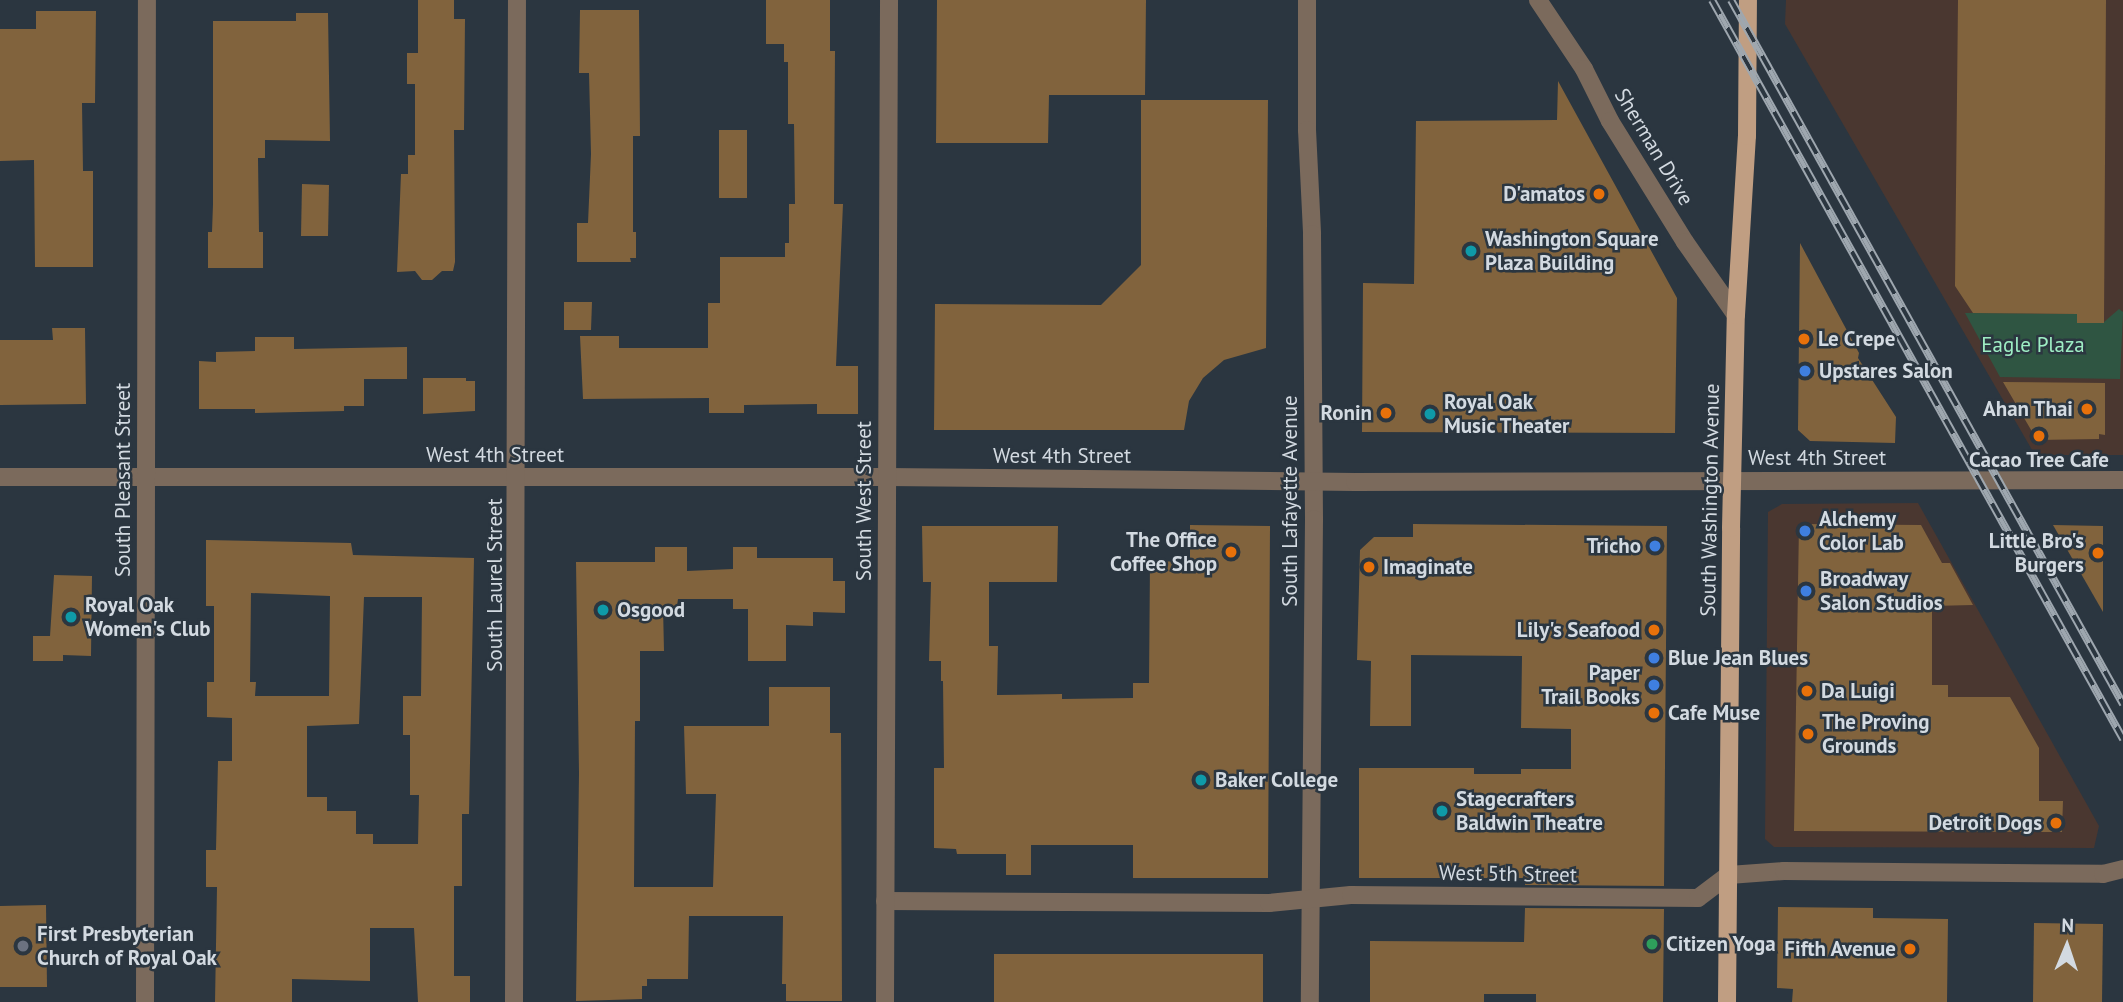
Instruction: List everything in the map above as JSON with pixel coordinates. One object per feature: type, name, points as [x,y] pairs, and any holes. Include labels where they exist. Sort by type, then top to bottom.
[{"type":"main road","name":"South Washington Avenue","points":[[1727,1002],[1732,481],[1736,314],[1747,136],[1748,0]]},
{"type":"street","name":"South Pleasant Street","points":[[145,1002],[147,0]]},
{"type":"street","name":"South Laurel Street","points":[[514,1002],[518,477],[517,0]]},
{"type":"street","name":"South West Street","points":[[885,1002],[889,0]]},
{"type":"street","name":"South Lafayette Avenue","points":[[1307,0],[1313,481],[1310,1002]]},
{"type":"street","name":"Sherman Drive","points":[[1538,0],[1584,69],[1610,121],[1685,242],[1736,314]]},
{"type":"street","name":"West 4th Street","points":[[0,477],[887,477],[1313,481],[2123,480]]},
{"type":"street","points":[[1729,875],[1784,871],[2103,874],[2123,869]]},
{"type":"street","name":"West 5th Street","points":[[885,901],[1311,901],[1351,895],[1698,898],[1729,875]]},
{"type":"shaded area","points":[[1786,0],[2123,0],[2123,455],[2035,455],[1785,24]]},
{"type":"shaded area","points":[[1918,503],[2099,826],[2094,848],[1774,847],[1765,839],[1768,512],[1782,504]]},
{"type":"green space","name":"Eagle Plaza","points":[[2119,309],[2123,312],[2120,379],[2000,377],[1965,313],[2104,314],[2104,322]]},
{"type":"building","points":[[418,0],[454,0],[454,19],[465,19],[464,130],[454,130],[455,262],[453,271],[442,271],[432,280],[422,280],[415,271],[397,272],[401,174],[408,174],[408,155],[415,155],[415,84],[407,84],[407,53],[418,53]]},
{"type":"building","points":[[766,0],[830,0],[830,51],[835,51],[834,204],[843,204],[836,366],[858,366],[858,414],[817,414],[817,404],[744,405],[744,413],[709,413],[709,398],[583,399],[580,336],[619,336],[619,348],[708,348],[708,303],[720,303],[720,257],[785,257],[785,243],[789,243],[789,204],[795,204],[794,124],[788,124],[788,62],[784,62],[784,44],[766,44]]},
{"type":"building","points":[[937,0],[1146,0],[1145,95],[1049,95],[1048,143],[936,143]]},
{"type":"building","points":[[1958,0],[2106,0],[2104,323],[2077,323],[2077,314],[1973,313],[1955,286]]},
{"type":"building","points":[[580,10],[639,10],[640,136],[633,136],[633,232],[636,232],[636,258],[630,258],[631,262],[577,262],[577,223],[588,223],[591,154],[589,73],[579,73]]},
{"type":"building","points":[[36,11],[96,11],[95,103],[82,103],[83,171],[93,171],[93,267],[35,267],[34,160],[0,161],[0,29],[36,29]]},
{"type":"building","points":[[296,13],[328,13],[330,141],[265,140],[265,158],[258,158],[259,232],[263,232],[263,268],[208,268],[208,232],[212,232],[213,204],[213,21],[296,21]]},
{"type":"building","name":"Washington Square Plaza Building","points":[[1558,81],[1677,298],[1675,433],[1362,432],[1363,283],[1414,284],[1416,121],[1557,120]]},
{"type":"building","points":[[1141,100],[1268,100],[1266,348],[1224,360],[1203,378],[1189,401],[1184,430],[934,430],[935,304],[1101,305],[1141,265]]},
{"type":"building","points":[[719,130],[747,130],[747,198],[719,198]]},
{"type":"building","points":[[302,184],[329,185],[328,236],[301,236]]},
{"type":"building","points":[[1800,243],[1859,353],[1858,358],[1896,417],[1895,443],[1810,441],[1798,430]]},
{"type":"building","points":[[564,302],[592,302],[591,330],[564,330]]},
{"type":"building","points":[[52,328],[85,328],[86,404],[0,405],[0,340],[53,340]]},
{"type":"building","points":[[255,337],[294,337],[294,349],[407,347],[407,379],[364,379],[364,406],[344,406],[344,411],[255,413],[255,409],[199,409],[199,361],[216,362],[216,352],[255,351]]},
{"type":"building","points":[[423,378],[466,378],[466,381],[475,381],[475,411],[423,414]]},
{"type":"building","points":[[2003,382],[2105,383],[2105,435],[2099,434],[2099,439],[2037,440]]},
{"type":"building","points":[[1413,524],[1667,526],[1664,886],[1525,885],[1525,878],[1359,878],[1359,768],[1474,768],[1474,774],[1521,774],[1521,769],[1571,769],[1571,729],[1521,728],[1522,656],[1411,655],[1411,726],[1370,726],[1371,661],[1357,660],[1360,550],[1374,537],[1413,537]]},
{"type":"building","points":[[1799,524],[1921,525],[1942,563],[1950,563],[1973,605],[1932,606],[1932,685],[1948,685],[1948,697],[2010,697],[2039,748],[2039,801],[2063,801],[2062,832],[1794,831]]},
{"type":"building","points":[[1190,525],[1270,526],[1268,878],[1133,878],[1133,845],[1031,845],[1031,875],[1006,875],[1006,854],[957,854],[956,849],[934,848],[934,768],[944,768],[943,681],[941,661],[929,661],[931,582],[923,582],[922,526],[1058,526],[1057,582],[989,582],[989,646],[998,646],[997,695],[1062,694],[1062,699],[1133,698],[1133,683],[1149,683],[1150,561],[1190,562]]},
{"type":"building","points":[[2053,525],[2103,526],[2103,612]]},
{"type":"building","points":[[206,540],[351,543],[353,555],[474,558],[469,814],[462,814],[462,886],[454,886],[454,976],[470,976],[470,1002],[418,1002],[414,928],[370,928],[370,981],[292,979],[292,1002],[215,1002],[217,887],[206,887],[206,850],[216,850],[218,761],[232,761],[232,718],[207,717],[207,682],[214,682],[214,606],[206,606]],"holes":[[[251,593],[330,596],[329,696],[255,696],[256,682],[250,682]],[[364,597],[422,597],[421,696],[403,696],[403,735],[410,735],[410,795],[419,795],[418,844],[373,844],[373,834],[356,834],[356,811],[327,811],[327,797],[307,797],[307,726],[359,724]]]},
{"type":"building","points":[[655,547],[687,547],[687,571],[733,569],[733,547],[757,547],[757,558],[833,558],[833,581],[845,581],[845,613],[813,612],[813,626],[786,625],[786,661],[748,661],[748,609],[733,609],[733,599],[678,599],[677,606],[663,606],[664,651],[640,651],[640,721],[635,721],[634,887],[713,887],[716,794],[686,794],[684,726],[769,726],[769,687],[830,687],[830,733],[841,733],[842,1001],[786,1001],[786,984],[782,984],[783,916],[689,916],[688,979],[647,979],[647,986],[642,986],[642,999],[576,1001],[579,773],[576,562],[655,562]]},
{"type":"building","name":"Royal Oak Women's Club","points":[[54,575],[92,576],[91,656],[63,655],[63,661],[33,661],[33,636],[50,636]]},
{"type":"building","name":"First Presbyterian Church of Royal Oak","points":[[46,905],[47,987],[0,987],[0,906]]},
{"type":"building","points":[[1778,907],[1873,908],[1873,918],[1948,919],[1947,1002],[1792,1002],[1793,989],[1777,988]]},
{"type":"building","points":[[1525,908],[1664,909],[1663,1002],[1536,1002],[1536,994],[1484,994],[1484,1002],[1370,1002],[1370,941],[1524,942]]},
{"type":"building","points":[[2034,923],[2103,924],[2102,1002],[2033,1002]]},
{"type":"building","points":[[994,954],[1263,954],[1263,1002],[994,1002]]},
{"type":"railway","points":[[1712,0],[2123,739]]},
{"type":"railway","points":[[1731,0],[2123,704]]},
{"type":"place","name":"D'amatos","points":[[1599,194]]},
{"type":"place","name":"Washington Square Plaza Building","points":[[1471,251]]},
{"type":"place","name":"Le Crepe","points":[[1804,339]]},
{"type":"place","name":"Upstares Salon","points":[[1805,371]]},
{"type":"place","name":"Ahan Thai","points":[[2087,409]]},
{"type":"place","name":"Ronin","points":[[1386,413]]},
{"type":"place","name":"Royal Oak Music Theater","points":[[1430,414]]},
{"type":"place","name":"Cacao Tree Cafe","points":[[2039,436]]},
{"type":"place","name":"Alchemy Color Lab","points":[[1805,531]]},
{"type":"place","name":"Tricho","points":[[1655,546]]},
{"type":"place","name":"The Office Coffee Shop","points":[[1231,552]]},
{"type":"place","name":"Little Bro's Burgers","points":[[2098,553]]},
{"type":"place","name":"Imaginate","points":[[1369,567]]},
{"type":"place","name":"Broadway Salon Studios","points":[[1806,591]]},
{"type":"place","name":"Osgood","points":[[603,610]]},
{"type":"place","name":"Royal Oak Women's Club","points":[[71,617]]},
{"type":"place","name":"Lily's Seafood","points":[[1654,630]]},
{"type":"place","name":"Blue Jean Blues","points":[[1654,658]]},
{"type":"place","name":"Paper Trail Books","points":[[1654,685]]},
{"type":"place","name":"Da Luigi","points":[[1807,691]]},
{"type":"place","name":"Cafe Muse","points":[[1654,713]]},
{"type":"place","name":"The Proving Grounds","points":[[1808,734]]},
{"type":"place","name":"Baker College","points":[[1201,780]]},
{"type":"place","name":"Stagecrafters Baldwin Theatre","points":[[1442,811]]},
{"type":"place","name":"Detroit Dogs","points":[[2056,823]]},
{"type":"place","name":"Citizen Yoga","points":[[1652,944]]},
{"type":"place","name":"First Presbyterian Church of Royal Oak","points":[[23,946]]},
{"type":"place","name":"Fifth Avenue","points":[[1910,949]]}]
